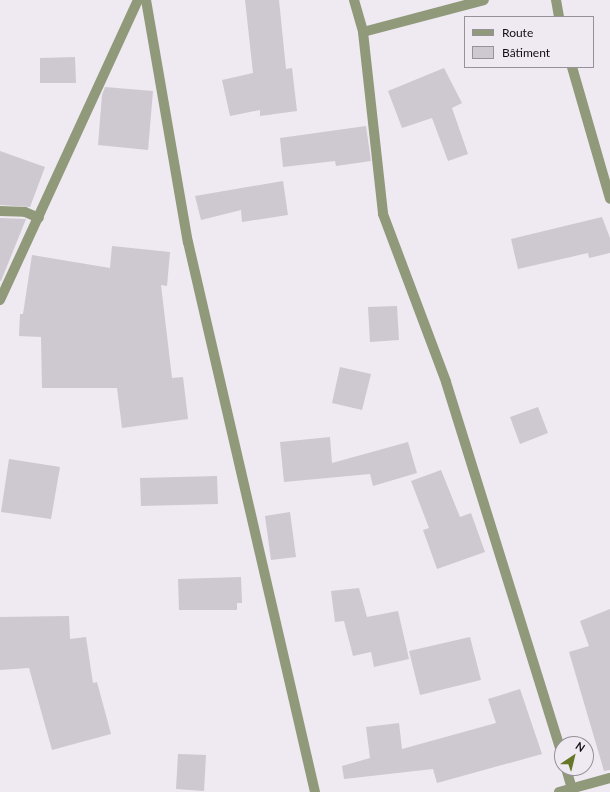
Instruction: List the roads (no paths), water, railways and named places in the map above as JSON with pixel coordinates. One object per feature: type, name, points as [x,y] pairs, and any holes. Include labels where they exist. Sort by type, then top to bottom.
[{"type":"street","points":[[0,300],[138,0]]},
{"type":"street","points":[[146,0],[188,242],[315,792]]},
{"type":"street","points":[[354,0],[363,32],[383,214],[446,382],[556,736]]},
{"type":"street","points":[[363,32],[484,0]]},
{"type":"street","points":[[556,0],[559,16]]},
{"type":"street","points":[[572,68],[610,199]]},
{"type":"street","points":[[0,211],[25,212],[39,218]]},
{"type":"street","points":[[569,776],[573,790]]},
{"type":"street","points":[[559,792],[573,790],[610,778]]}]
